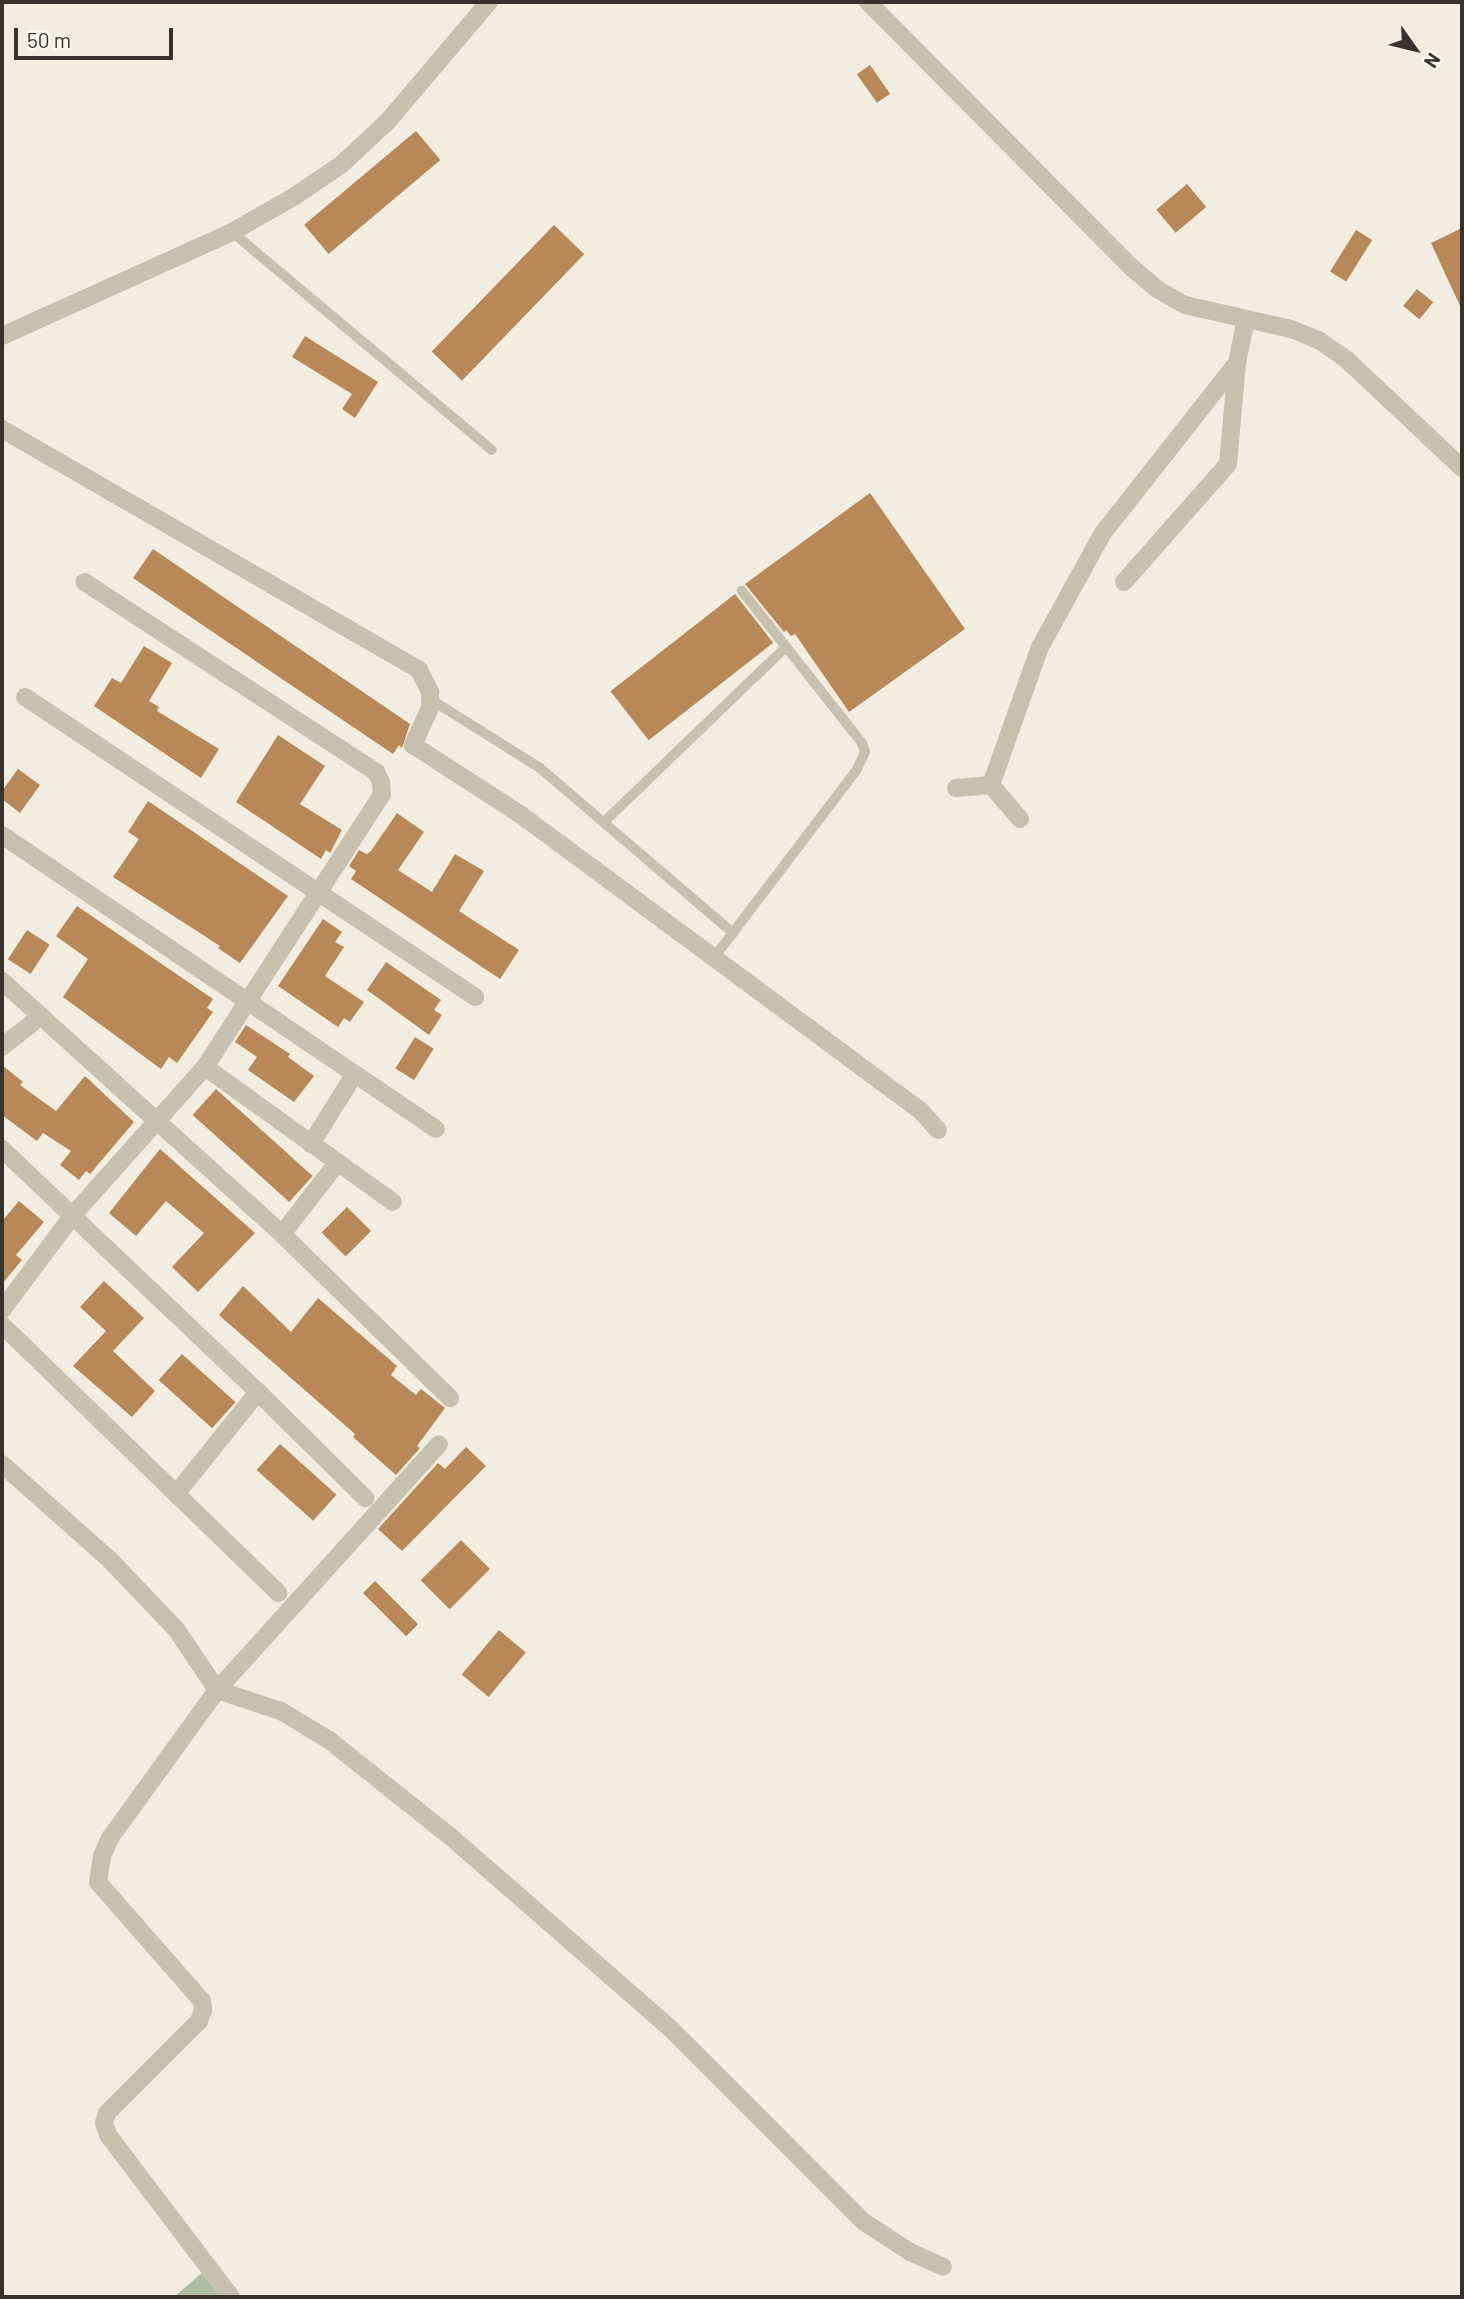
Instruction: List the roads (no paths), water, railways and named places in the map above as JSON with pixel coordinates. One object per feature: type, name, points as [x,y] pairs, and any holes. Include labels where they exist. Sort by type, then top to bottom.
[{"type":"street","points":[[2,336],[232,232],[342,164],[388,121],[489,2]]},
{"type":"street","points":[[869,2],[1131,267],[1157,289],[1185,305],[1291,329],[1329,347],[1347,360],[1462,468]]},
{"type":"street","points":[[1124,582],[1228,464],[1237,363],[1246,319]]},
{"type":"street","points":[[991,785],[1040,647],[1103,533],[1237,363]]},
{"type":"street","points":[[2,429],[419,670],[425,679],[430,699],[424,723],[413,745],[521,815],[920,1110],[937,1130]]},
{"type":"street","points":[[2,1310],[73,1214],[205,1067],[382,794],[381,782],[376,772],[84,582]]},
{"type":"street","points":[[25,696],[475,997]]},
{"type":"street","points":[[956,788],[991,785]]},
{"type":"street","points":[[991,785],[1020,819]]},
{"type":"street","points":[[2,835],[436,1129]]},
{"type":"street","points":[[2,981],[282,1234],[450,1398]]},
{"type":"street","points":[[2,1047],[41,1016]]},
{"type":"street","points":[[205,1067],[393,1202]]},
{"type":"street","points":[[311,1144],[354,1075]]},
{"type":"street","points":[[2,1149],[73,1214],[365,1498]]},
{"type":"street","points":[[282,1234],[337,1163]]},
{"type":"street","points":[[2,1325],[279,1593]]},
{"type":"street","points":[[176,1494],[258,1392]]},
{"type":"street","points":[[231,2297],[108,2135],[104,2123],[107,2113],[199,2021],[203,2010],[202,2001],[98,1882],[102,1856],[110,1838],[217,1690],[439,1444]]},
{"type":"street","points":[[2,1464],[129,1580],[176,1629],[217,1690],[281,1711],[329,1740],[451,1837],[670,2028],[864,2222],[910,2252],[943,2267]]},
{"type":"lane","points":[[232,232],[492,450]]},
{"type":"lane","points":[[713,959],[857,769],[865,752],[862,743],[742,591]]},
{"type":"lane","points":[[604,822],[786,647]]},
{"type":"lane","points":[[430,699],[540,768],[733,933]]}]
